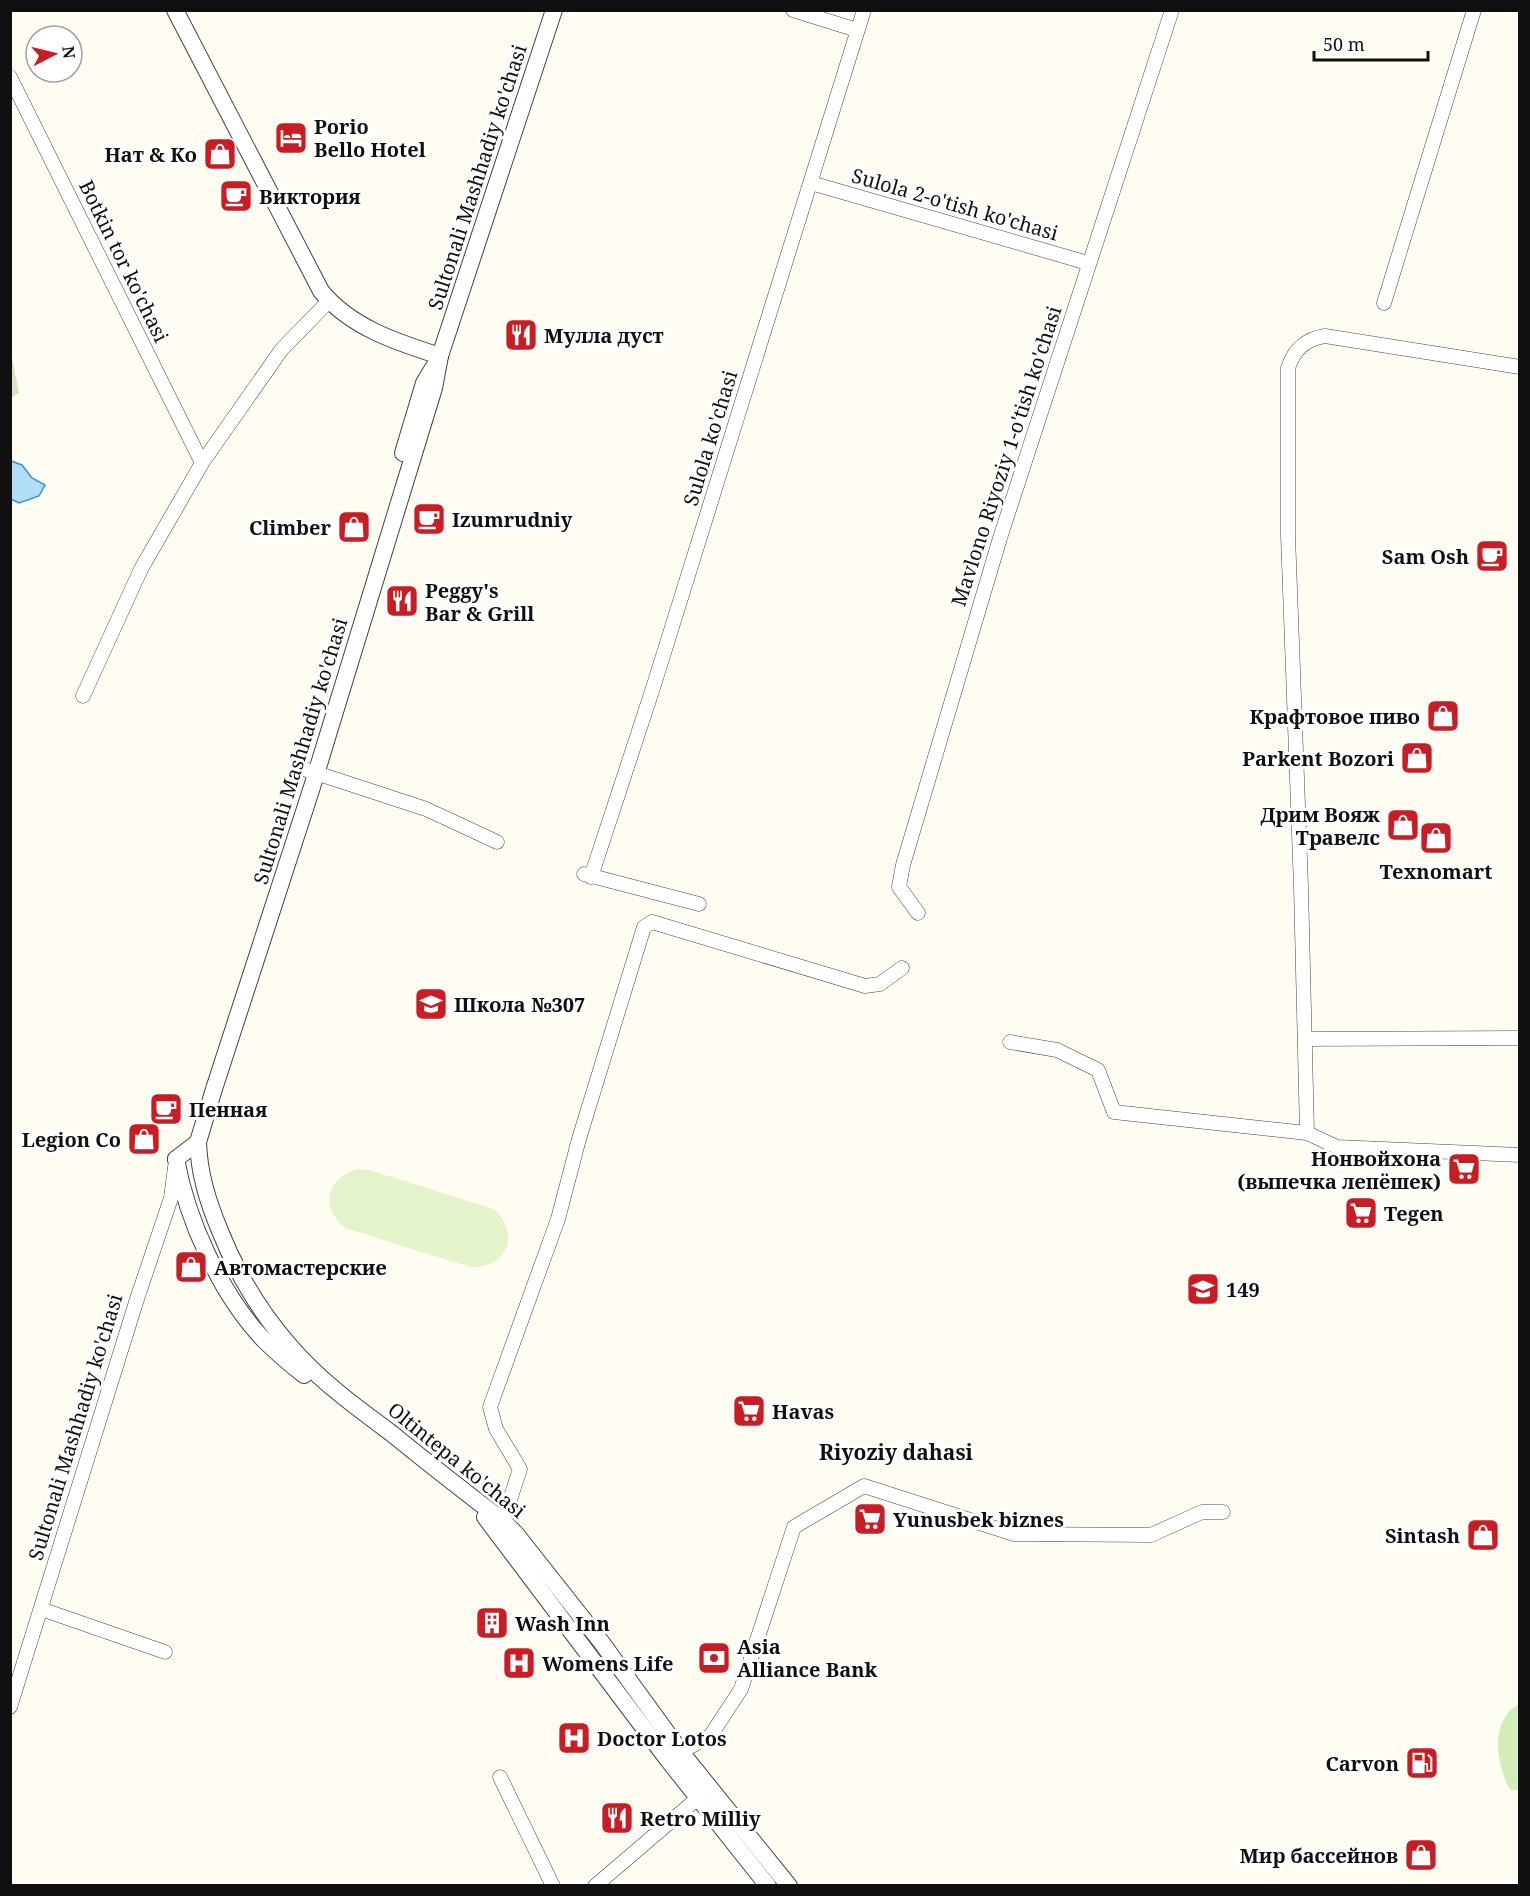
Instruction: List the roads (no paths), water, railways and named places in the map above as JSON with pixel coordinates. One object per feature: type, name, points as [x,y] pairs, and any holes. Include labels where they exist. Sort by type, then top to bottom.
[{"type":"street","points":[[175,10],[314,280],[329,301],[371,330],[440,356]]},
{"type":"street","name":"Sultonali Mashhadiy ko'chasi","points":[[198,1142],[312,771],[434,388],[440,356],[554,10]]},
{"type":"street","points":[[793,10],[857,30]]},
{"type":"street","name":"Sulola ko'chasi","points":[[699,904],[586,875],[653,688],[864,10]]},
{"type":"street","name":"Mavlono Riyoziy 1-o'tish ko'chasi","points":[[918,913],[899,887],[903,865],[1000,538],[1172,10]]},
{"type":"street","points":[[1384,303],[1474,10]]},
{"type":"street","name":"Botkin tor ko'chasi","points":[[10,77],[202,463]]},
{"type":"street","name":"Sulola 2-o'tish ko'chasi","points":[[811,183],[1088,263]]},
{"type":"street","points":[[82,696],[141,570],[202,463],[282,349],[329,301]]},
{"type":"street","points":[[1308,1133],[1288,535],[1288,368],[1299,348],[1311,339],[1325,336],[1520,367]]},
{"type":"street","points":[[312,771],[426,809],[496,842]]},
{"type":"street","name":"Sultonali Mashhadiy ko'chasi","points":[[10,1707],[137,1299],[171,1198],[176,1159],[187,1166],[188,1142],[312,771]]},
{"type":"street","points":[[483,1515],[503,1521],[520,1469],[496,1429],[490,1407],[558,1219],[579,1140],[646,924],[652,922],[865,986],[880,984],[902,968]]},
{"type":"street","points":[[1305,1039],[1520,1038]]},
{"type":"street","points":[[1010,1042],[1057,1050],[1098,1070],[1114,1112],[1308,1133],[1338,1147],[1520,1155]]},
{"type":"street","points":[[176,1159],[198,1142]]},
{"type":"street","name":"Oltintepa ko'chasi","points":[[198,1142],[202,1178],[215,1218],[243,1281],[268,1321],[286,1343],[339,1394],[503,1521],[516,1534],[602,1643],[675,1756],[698,1798],[768,1886]]},
{"type":"street","name":"Oltintepa ko'chasi","points":[[176,1159],[185,1196],[211,1260],[231,1296],[263,1339],[290,1364],[420,1469],[483,1515],[675,1756],[789,1886]]},
{"type":"street","points":[[420,1469],[439,1473]]},
{"type":"street","points":[[675,1756],[711,1735],[741,1689],[794,1527],[864,1486],[1014,1534],[1151,1535],[1202,1512],[1223,1512]]},
{"type":"street","points":[[41,1609],[165,1652]]},
{"type":"street","points":[[500,1777],[554,1886]]},
{"type":"street","points":[[596,1886],[698,1798]]},
{"type":"water","points":[[11,461],[22,465],[32,478],[45,485],[39,496],[19,503],[11,499]]},
{"type":"place","name":"Porio Bello Hotel","points":[[291,138]]},
{"type":"place","name":"Нат & Ко","points":[[220,154]]},
{"type":"place","name":"Виктория","points":[[236,196]]},
{"type":"place","name":"Мулла дуст","points":[[521,335]]},
{"type":"place","name":"Izumrudniy","points":[[429,519]]},
{"type":"place","name":"Climber","points":[[354,527]]},
{"type":"place","name":"Sam Osh","points":[[1492,556]]},
{"type":"place","name":"Peggy's Bar & Grill","points":[[402,601]]},
{"type":"place","name":"Крафтовое пиво","points":[[1443,716]]},
{"type":"place","name":"Parkent Bozori","points":[[1417,758]]},
{"type":"place","name":"Дрим Вояж Травелс","points":[[1403,825]]},
{"type":"place","name":"Texnomart","points":[[1436,838]]},
{"type":"place","name":"Школа №307","points":[[431,1004]]},
{"type":"place","name":"Пенная","points":[[166,1109]]},
{"type":"place","name":"Legion Co","points":[[144,1139]]},
{"type":"place","name":"Нонвойхона (выпечка лепёшек)","points":[[1464,1169]]},
{"type":"place","name":"Tegen","points":[[1361,1213]]},
{"type":"place","name":"Автомастерские","points":[[191,1267]]},
{"type":"place","name":"149","points":[[1203,1289]]},
{"type":"place","name":"Havas","points":[[749,1411]]},
{"type":"place","name":"Yunusbek biznes","points":[[870,1519]]},
{"type":"place","name":"Sintash","points":[[1483,1535]]},
{"type":"place","name":"Wash Inn","points":[[492,1623]]},
{"type":"place","name":"Asia Alliance Bank","points":[[714,1658]]},
{"type":"place","name":"Womens Life","points":[[519,1663]]},
{"type":"place","name":"Doctor Lotos","points":[[574,1738]]},
{"type":"place","name":"Carvon","points":[[1422,1763]]},
{"type":"place","name":"Retro Milliy","points":[[617,1818]]},
{"type":"place","name":"Мир бассейнов","points":[[1421,1855]]},
{"type":"district","name":"Riyoziy dahasi","points":[[896,1452]]}]
